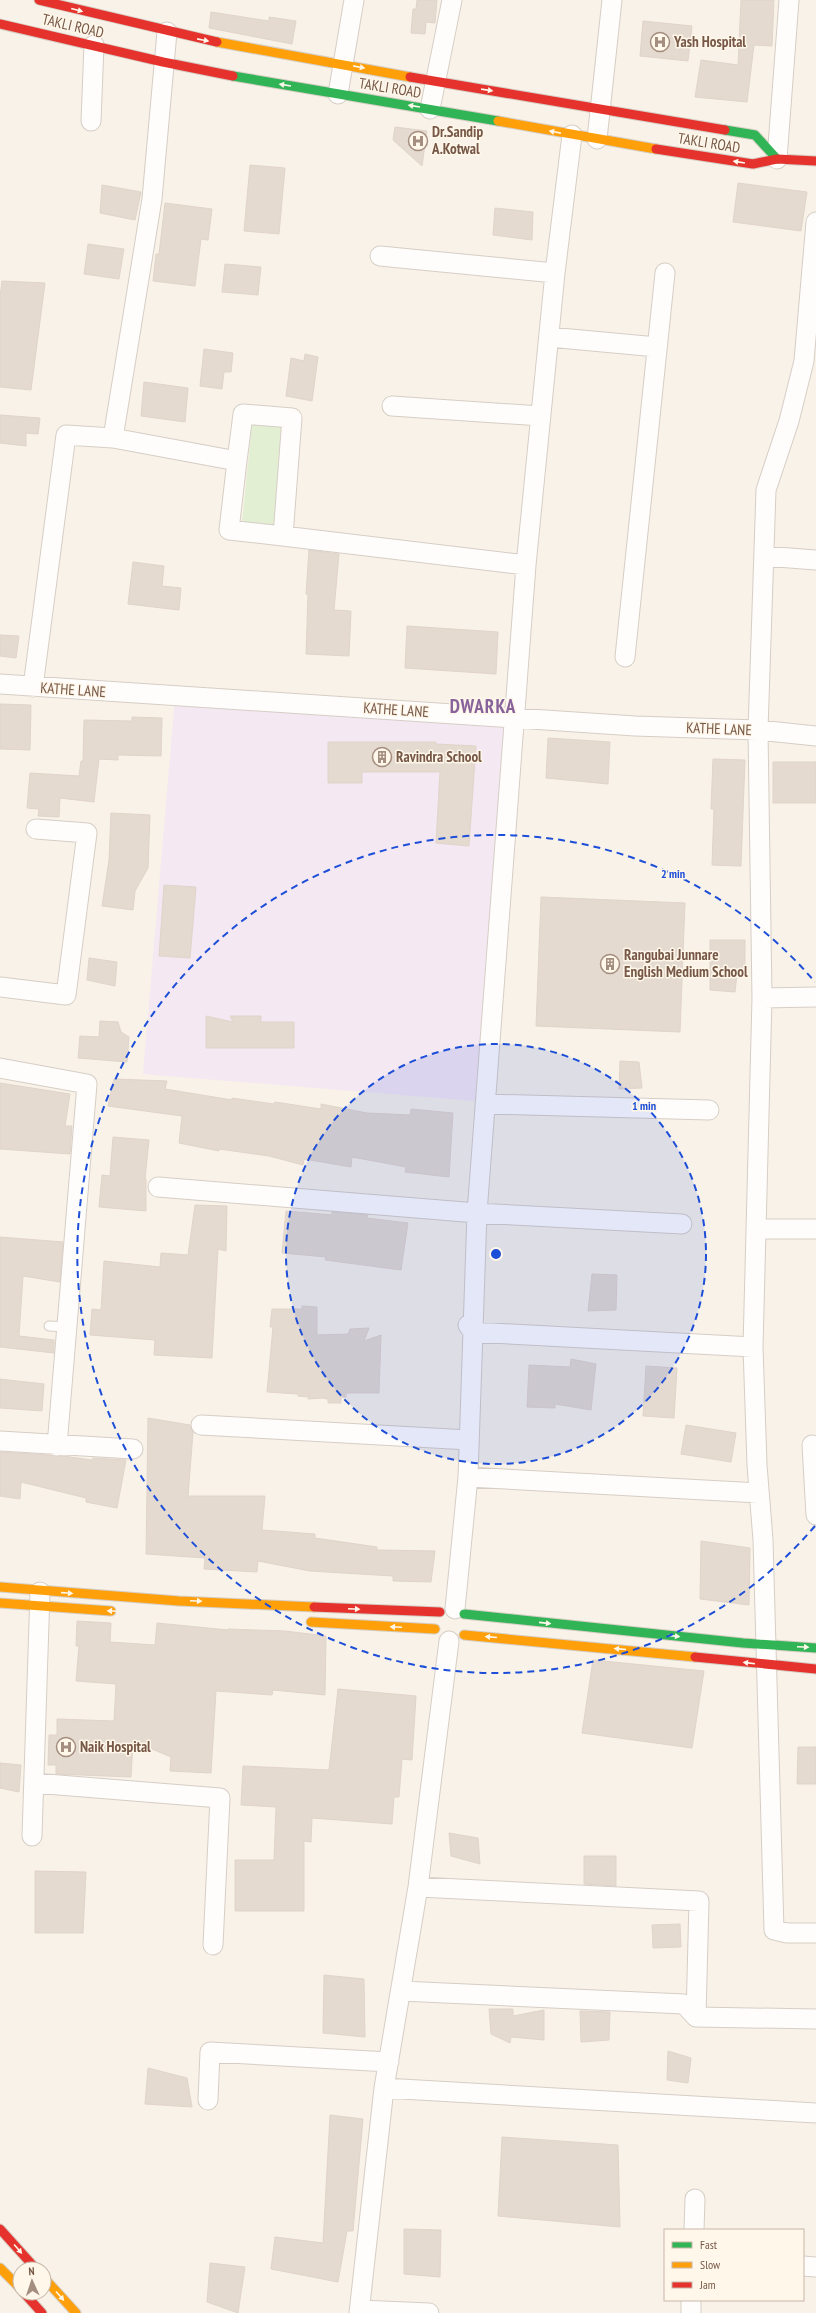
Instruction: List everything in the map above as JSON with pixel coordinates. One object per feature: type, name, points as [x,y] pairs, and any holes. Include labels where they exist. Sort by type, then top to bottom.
[{"type":"main road","name":"TAKLI ROAD","points":[[39,0],[166,32],[270,53],[343,64],[436,82],[601,107],[756,135],[777,159]]},
{"type":"main road","name":"TAKLI ROAD","points":[[0,24],[163,62],[572,135],[753,164],[777,159],[816,161]]},
{"type":"main road","points":[[0,1587],[40,1599],[117,1611]]},
{"type":"main road","points":[[0,1603],[40,1599],[453,1612],[765,1645],[816,1648]]},
{"type":"main road","points":[[335,1608],[336,1624]]},
{"type":"main road","points":[[450,1635],[435,1622],[453,1612]]},
{"type":"main road","points":[[450,1635],[468,1624],[453,1612]]},
{"type":"main road","points":[[304,1622],[668,1653],[765,1665],[816,1669]]},
{"type":"main road","points":[[0,2229],[29,2261]]},
{"type":"main road","points":[[0,2268],[12,2280]]},
{"type":"main road","points":[[52,2287],[76,2313]]},
{"type":"main road","points":[[31,2301],[42,2313]]},
{"type":"street","points":[[338,94],[354,0]]},
{"type":"street","points":[[430,109],[452,0]]},
{"type":"street","points":[[597,139],[612,0]]},
{"type":"street","points":[[777,159],[789,0]]},
{"type":"street","points":[[113,438],[152,199],[166,32]]},
{"type":"street","points":[[91,121],[94,45]]},
{"type":"street","points":[[453,1612],[468,1476],[470,1328],[477,1213],[526,565],[555,273],[572,135]]},
{"type":"street","points":[[816,222],[804,361],[789,421],[766,490],[758,730],[762,998],[753,1347],[759,1494],[763,1540],[765,1665],[774,1930],[787,1934],[816,1933]]},
{"type":"street","points":[[380,256],[555,273]]},
{"type":"street","points":[[625,657],[665,273]]},
{"type":"street","points":[[549,336],[657,347]]},
{"type":"street","points":[[392,406],[540,416]]},
{"type":"street","points":[[283,536],[292,418],[243,414],[229,530],[526,565]]},
{"type":"street","points":[[33,687],[66,435],[113,438],[237,461]]},
{"type":"street","points":[[764,556],[816,560]]},
{"type":"street","name":"KATHE LANE","points":[[0,684],[634,726],[758,730],[816,736]]},
{"type":"street","points":[[0,987],[66,994],[87,833],[36,829]]},
{"type":"street","points":[[762,998],[816,997]]},
{"type":"street","points":[[0,1068],[87,1084],[58,1327],[57,1446]]},
{"type":"street","points":[[485,1104],[709,1110]]},
{"type":"street","points":[[158,1187],[477,1213],[682,1224]]},
{"type":"street","points":[[756,1229],[816,1229]]},
{"type":"street","points":[[470,1328],[753,1347]]},
{"type":"street","points":[[201,1425],[469,1440]]},
{"type":"street","points":[[0,1441],[57,1446],[133,1449]]},
{"type":"street","points":[[812,1444],[816,1515]]},
{"type":"street","points":[[468,1476],[759,1494]]},
{"type":"street","points":[[32,1836],[40,1599]]},
{"type":"street","points":[[429,2313],[359,2311],[384,2088],[418,1887],[450,1635]]},
{"type":"street","points":[[34,1783],[220,1798],[214,1945]]},
{"type":"street","points":[[418,1887],[699,1901],[696,2017]]},
{"type":"street","points":[[401,1991],[684,2004],[696,2017],[816,2019]]},
{"type":"street","points":[[208,2100],[210,2052],[389,2062]]},
{"type":"street","points":[[384,2088],[816,2113]]},
{"type":"street","points":[[694,2229],[696,2199]]},
{"type":"street","points":[[804,2266],[816,2268]]},
{"type":"street","points":[[691,2301],[691,2313]]},
{"type":"shaded area","points":[[175,698],[506,726],[475,1101],[143,1074]]},
{"type":"green space","points":[[252,425],[283,427],[275,526],[242,522]]},
{"type":"building","points":[[417,0],[437,0],[435,23],[426,22],[425,34],[411,33],[413,9],[416,9]]},
{"type":"building","points":[[741,0],[774,0],[772,46],[754,45],[747,102],[695,97],[701,60],[738,65]]},
{"type":"building","points":[[211,12],[269,21],[269,17],[296,21],[292,44],[209,28]]},
{"type":"building","points":[[643,21],[692,26],[688,61],[640,56]]},
{"type":"building","points":[[395,127],[427,131],[422,166],[393,140]]},
{"type":"building","points":[[250,165],[285,168],[279,234],[244,231]]},
{"type":"building","points":[[738,183],[807,192],[801,231],[733,222]]},
{"type":"building","points":[[102,185],[141,192],[135,220],[100,213]]},
{"type":"building","points":[[165,203],[212,209],[208,240],[201,239],[195,286],[153,281],[156,254],[159,254]]},
{"type":"building","points":[[495,208],[533,212],[532,240],[493,235]]},
{"type":"building","points":[[88,244],[124,249],[119,279],[84,274]]},
{"type":"building","points":[[225,264],[261,267],[258,295],[222,292]]},
{"type":"building","points":[[2,281],[45,283],[31,390],[0,387],[0,297]]},
{"type":"building","points":[[204,349],[233,353],[231,372],[224,372],[222,389],[200,386]]},
{"type":"building","points":[[305,354],[318,357],[312,401],[286,396],[291,358],[304,361]]},
{"type":"building","points":[[144,382],[188,388],[185,422],[141,416]]},
{"type":"building","points":[[0,415],[40,418],[38,434],[26,433],[26,446],[0,443]]},
{"type":"building","points":[[309,550],[339,554],[334,610],[351,611],[349,656],[306,654],[308,595],[306,594]]},
{"type":"building","points":[[133,562],[164,566],[162,586],[181,588],[179,610],[128,604]]},
{"type":"building","points":[[407,626],[498,632],[496,674],[405,668]]},
{"type":"building","points":[[0,635],[19,636],[16,658],[0,656]]},
{"type":"building","points":[[0,704],[31,705],[30,750],[0,749]]},
{"type":"building","points":[[132,717],[162,718],[161,756],[118,755],[118,760],[99,759],[94,802],[60,798],[59,817],[38,816],[39,809],[27,808],[30,773],[79,776],[81,761],[83,761],[84,720],[132,721]]},
{"type":"building","points":[[548,738],[610,742],[608,784],[546,778]]},
{"type":"building","points":[[328,742],[436,742],[436,744],[476,746],[469,846],[436,843],[440,772],[362,772],[362,783],[328,783]]},
{"type":"building","points":[[713,759],[745,760],[741,866],[712,865],[714,809],[711,809]]},
{"type":"building","points":[[773,762],[816,762],[816,803],[773,803]]},
{"type":"building","points":[[111,813],[150,815],[148,868],[135,891],[133,910],[102,906],[109,860]]},
{"type":"building","points":[[164,885],[196,887],[190,958],[159,956]]},
{"type":"building","name":"Rangubai Junnare English Medium School","points":[[541,897],[685,903],[680,1032],[536,1026]]},
{"type":"building","points":[[710,940],[745,940],[745,975],[737,974],[735,992],[710,990]]},
{"type":"building","points":[[89,958],[117,962],[115,986],[87,980]]},
{"type":"building","points":[[206,1016],[233,1022],[230,1016],[261,1016],[261,1022],[294,1022],[294,1048],[206,1048]]},
{"type":"building","points":[[100,1021],[118,1022],[121,1032],[129,1037],[127,1062],[78,1058],[80,1036],[99,1037]]},
{"type":"building","points":[[620,1061],[639,1062],[642,1088],[619,1089]]},
{"type":"building","points":[[114,1079],[167,1081],[165,1089],[232,1100],[232,1098],[274,1104],[275,1102],[321,1109],[321,1104],[367,1113],[410,1115],[411,1109],[453,1113],[449,1177],[405,1172],[406,1167],[352,1157],[351,1167],[304,1159],[303,1165],[269,1156],[219,1149],[219,1151],[179,1143],[182,1116],[108,1106]]},
{"type":"building","points":[[0,1083],[70,1094],[65,1126],[72,1126],[70,1154],[0,1149]]},
{"type":"building","points":[[113,1137],[149,1140],[145,1179],[146,1211],[99,1207],[102,1175],[110,1176]]},
{"type":"building","points":[[195,1205],[227,1206],[226,1251],[218,1249],[212,1358],[154,1355],[155,1340],[90,1335],[92,1309],[101,1310],[104,1261],[160,1267],[161,1253],[188,1255]]},
{"type":"building","points":[[286,1211],[332,1215],[332,1212],[368,1215],[367,1218],[408,1223],[401,1270],[325,1260],[326,1257],[282,1253]]},
{"type":"building","points":[[0,1237],[63,1242],[60,1282],[23,1276],[19,1336],[54,1340],[54,1353],[0,1347]]},
{"type":"building","points":[[592,1274],[617,1275],[616,1310],[588,1311]]},
{"type":"building","points":[[302,1306],[317,1307],[317,1335],[348,1334],[350,1329],[369,1328],[364,1341],[381,1335],[379,1393],[346,1393],[346,1397],[341,1397],[341,1403],[328,1403],[328,1399],[308,1399],[309,1397],[298,1396],[298,1394],[267,1392],[273,1327],[270,1327],[272,1309],[302,1309]]},
{"type":"building","points":[[571,1359],[596,1364],[591,1410],[555,1404],[555,1408],[527,1407],[529,1365],[570,1367]]},
{"type":"building","points":[[646,1366],[677,1368],[674,1418],[643,1416]]},
{"type":"building","points":[[0,1379],[44,1384],[42,1411],[0,1408]]},
{"type":"building","points":[[148,1418],[190,1425],[193,1432],[188,1496],[265,1496],[262,1530],[315,1534],[315,1538],[377,1547],[377,1550],[435,1551],[431,1582],[393,1581],[393,1576],[310,1571],[258,1561],[257,1572],[204,1569],[205,1558],[146,1554]]},
{"type":"building","points":[[686,1425],[736,1433],[731,1462],[681,1454]]},
{"type":"building","points":[[0,1452],[63,1456],[92,1460],[93,1458],[126,1460],[117,1508],[86,1502],[86,1498],[21,1482],[20,1499],[0,1496]]},
{"type":"building","points":[[701,1541],[750,1548],[749,1605],[700,1599]]},
{"type":"building","points":[[77,1621],[111,1623],[110,1642],[155,1645],[157,1623],[228,1630],[285,1631],[326,1636],[325,1695],[273,1690],[272,1695],[216,1691],[211,1773],[170,1771],[171,1757],[133,1741],[131,1777],[56,1774],[56,1765],[48,1765],[49,1735],[57,1735],[57,1719],[114,1721],[116,1684],[76,1681],[79,1646],[76,1646]]},
{"type":"building","points":[[593,1660],[704,1671],[692,1748],[582,1733]]},
{"type":"building","points":[[338,1689],[416,1696],[412,1760],[402,1759],[399,1797],[394,1797],[392,1824],[312,1818],[311,1842],[304,1841],[304,1911],[235,1911],[235,1860],[274,1860],[276,1807],[241,1805],[243,1766],[329,1770]]},
{"type":"building","points":[[798,1747],[816,1747],[816,1784],[797,1784]]},
{"type":"building","points":[[0,1763],[21,1765],[19,1792],[0,1788]]},
{"type":"building","points":[[449,1833],[478,1838],[480,1864],[451,1856]]},
{"type":"building","points":[[584,1856],[616,1856],[616,1886],[584,1884]]},
{"type":"building","points":[[35,1871],[86,1872],[83,1933],[35,1933]]},
{"type":"building","points":[[680,1924],[681,1947],[653,1948],[652,1925]]},
{"type":"building","points":[[324,1975],[364,1979],[365,2037],[323,2033]]},
{"type":"building","points":[[489,2009],[513,2009],[513,2016],[544,2010],[544,2040],[511,2037],[510,2043],[491,2034]]},
{"type":"building","points":[[580,2011],[610,2012],[609,2040],[581,2042]]},
{"type":"building","points":[[668,2051],[691,2058],[688,2083],[667,2080]]},
{"type":"building","points":[[148,2068],[187,2078],[192,2107],[145,2104]]},
{"type":"building","points":[[330,2115],[363,2119],[353,2231],[347,2231],[338,2282],[271,2269],[275,2237],[323,2243]]},
{"type":"building","points":[[502,2137],[618,2145],[620,2227],[498,2216]]},
{"type":"building","points":[[404,2229],[441,2230],[440,2277],[404,2274]]},
{"type":"building","points":[[210,2263],[245,2267],[238,2313],[207,2302]]},
{"type":"traffic: fast","points":[[233,76],[498,121]]},
{"type":"traffic: fast","points":[[725,130],[755,135],[777,159]]},
{"type":"traffic: fast","points":[[464,1614],[743,1643],[816,1648]]},
{"type":"traffic: slow","points":[[217,42],[410,77]]},
{"type":"traffic: slow","points":[[498,121],[656,149]]},
{"type":"traffic: slow","points":[[0,1587],[179,1601],[314,1607]]},
{"type":"traffic: slow","points":[[0,1603],[111,1611]]},
{"type":"traffic: slow","points":[[311,1622],[435,1629]]},
{"type":"traffic: slow","points":[[464,1635],[695,1657]]},
{"type":"traffic: slow","points":[[0,2268],[12,2280]]},
{"type":"traffic: slow","points":[[52,2287],[76,2313]]},
{"type":"traffic: jam","points":[[39,0],[217,42]]},
{"type":"traffic: jam","points":[[0,24],[163,62],[233,76]]},
{"type":"traffic: jam","points":[[410,77],[725,130]]},
{"type":"traffic: jam","points":[[656,149],[753,164],[777,159],[816,161]]},
{"type":"traffic: jam","points":[[314,1607],[440,1612]]},
{"type":"traffic: jam","points":[[695,1657],[816,1669]]},
{"type":"traffic: jam","points":[[0,2229],[29,2261]]},
{"type":"traffic: jam","points":[[31,2301],[42,2313]]},
{"type":"place","name":"Yash Hospital","points":[[660,42]]},
{"type":"place","name":"Dr.Sandip A.Kotwal","points":[[418,141]]},
{"type":"place","name":"Ravindra School","points":[[382,757]]},
{"type":"place","name":"Rangubai Junnare English Medium School","points":[[610,964]]},
{"type":"place","name":"Naik Hospital","points":[[66,1747]]},
{"type":"district","name":"DWARKA","points":[[483,706]]}]
